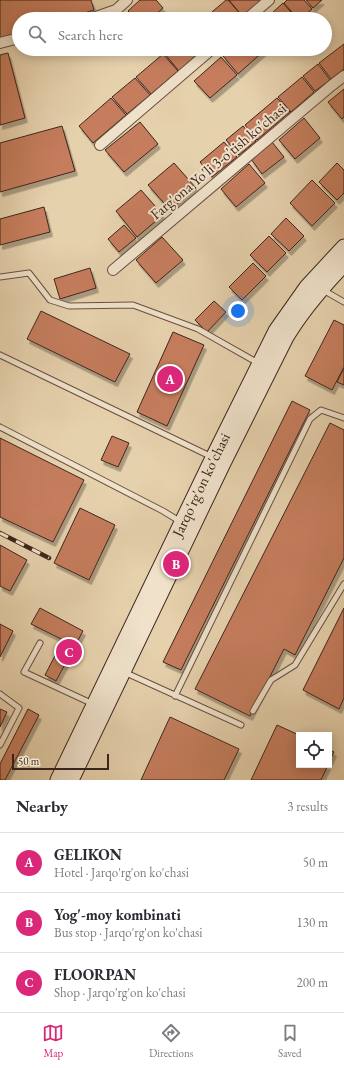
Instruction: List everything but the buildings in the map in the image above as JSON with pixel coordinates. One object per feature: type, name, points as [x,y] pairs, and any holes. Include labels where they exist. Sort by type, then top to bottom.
[{"type":"main road","name":"Jarqo'rg'on ko'chasi","points":[[265,366],[276,331],[298,298],[344,247]]},
{"type":"main road","name":"Jarqo'rg'on ko'chasi","points":[[71,780],[123,672],[218,461],[265,366],[292,326],[320,289],[343,267]]},
{"type":"main road","name":"Jarqo'rg'on ko'chasi","points":[[58,780],[182,522],[218,461]]},
{"type":"street","points":[[110,12],[116,10],[127,0]]},
{"type":"street","points":[[255,12],[269,0]]},
{"type":"street","points":[[0,43],[12,40]]},
{"type":"street","points":[[100,145],[204,56]]},
{"type":"street","name":"Farg'ona Yo'li 3-o'tish ko'chasi","points":[[113,270],[344,76]]},
{"type":"lane","points":[[0,277],[29,273],[50,300],[69,306],[133,305],[198,329],[265,366]]},
{"type":"lane","points":[[320,289],[344,302]]},
{"type":"lane","points":[[0,355],[218,461]]},
{"type":"lane","points":[[175,696],[310,419],[321,410],[344,418]]},
{"type":"lane","points":[[0,427],[182,522]]},
{"type":"lane","points":[[253,711],[270,680],[295,665],[344,584]]},
{"type":"lane","points":[[40,643],[24,672],[94,704]]},
{"type":"lane","points":[[123,672],[241,725]]},
{"type":"lane","points":[[0,694],[19,708],[0,746]]},
{"type":"railway","points":[[0,533],[49,558]]},
{"type":"place","name":"GELIKON","points":[[170,379]]},
{"type":"place","name":"Yog'-moy kombinati","points":[[176,564]]},
{"type":"place","name":"FLOORPAN","points":[[69,652]]}]
